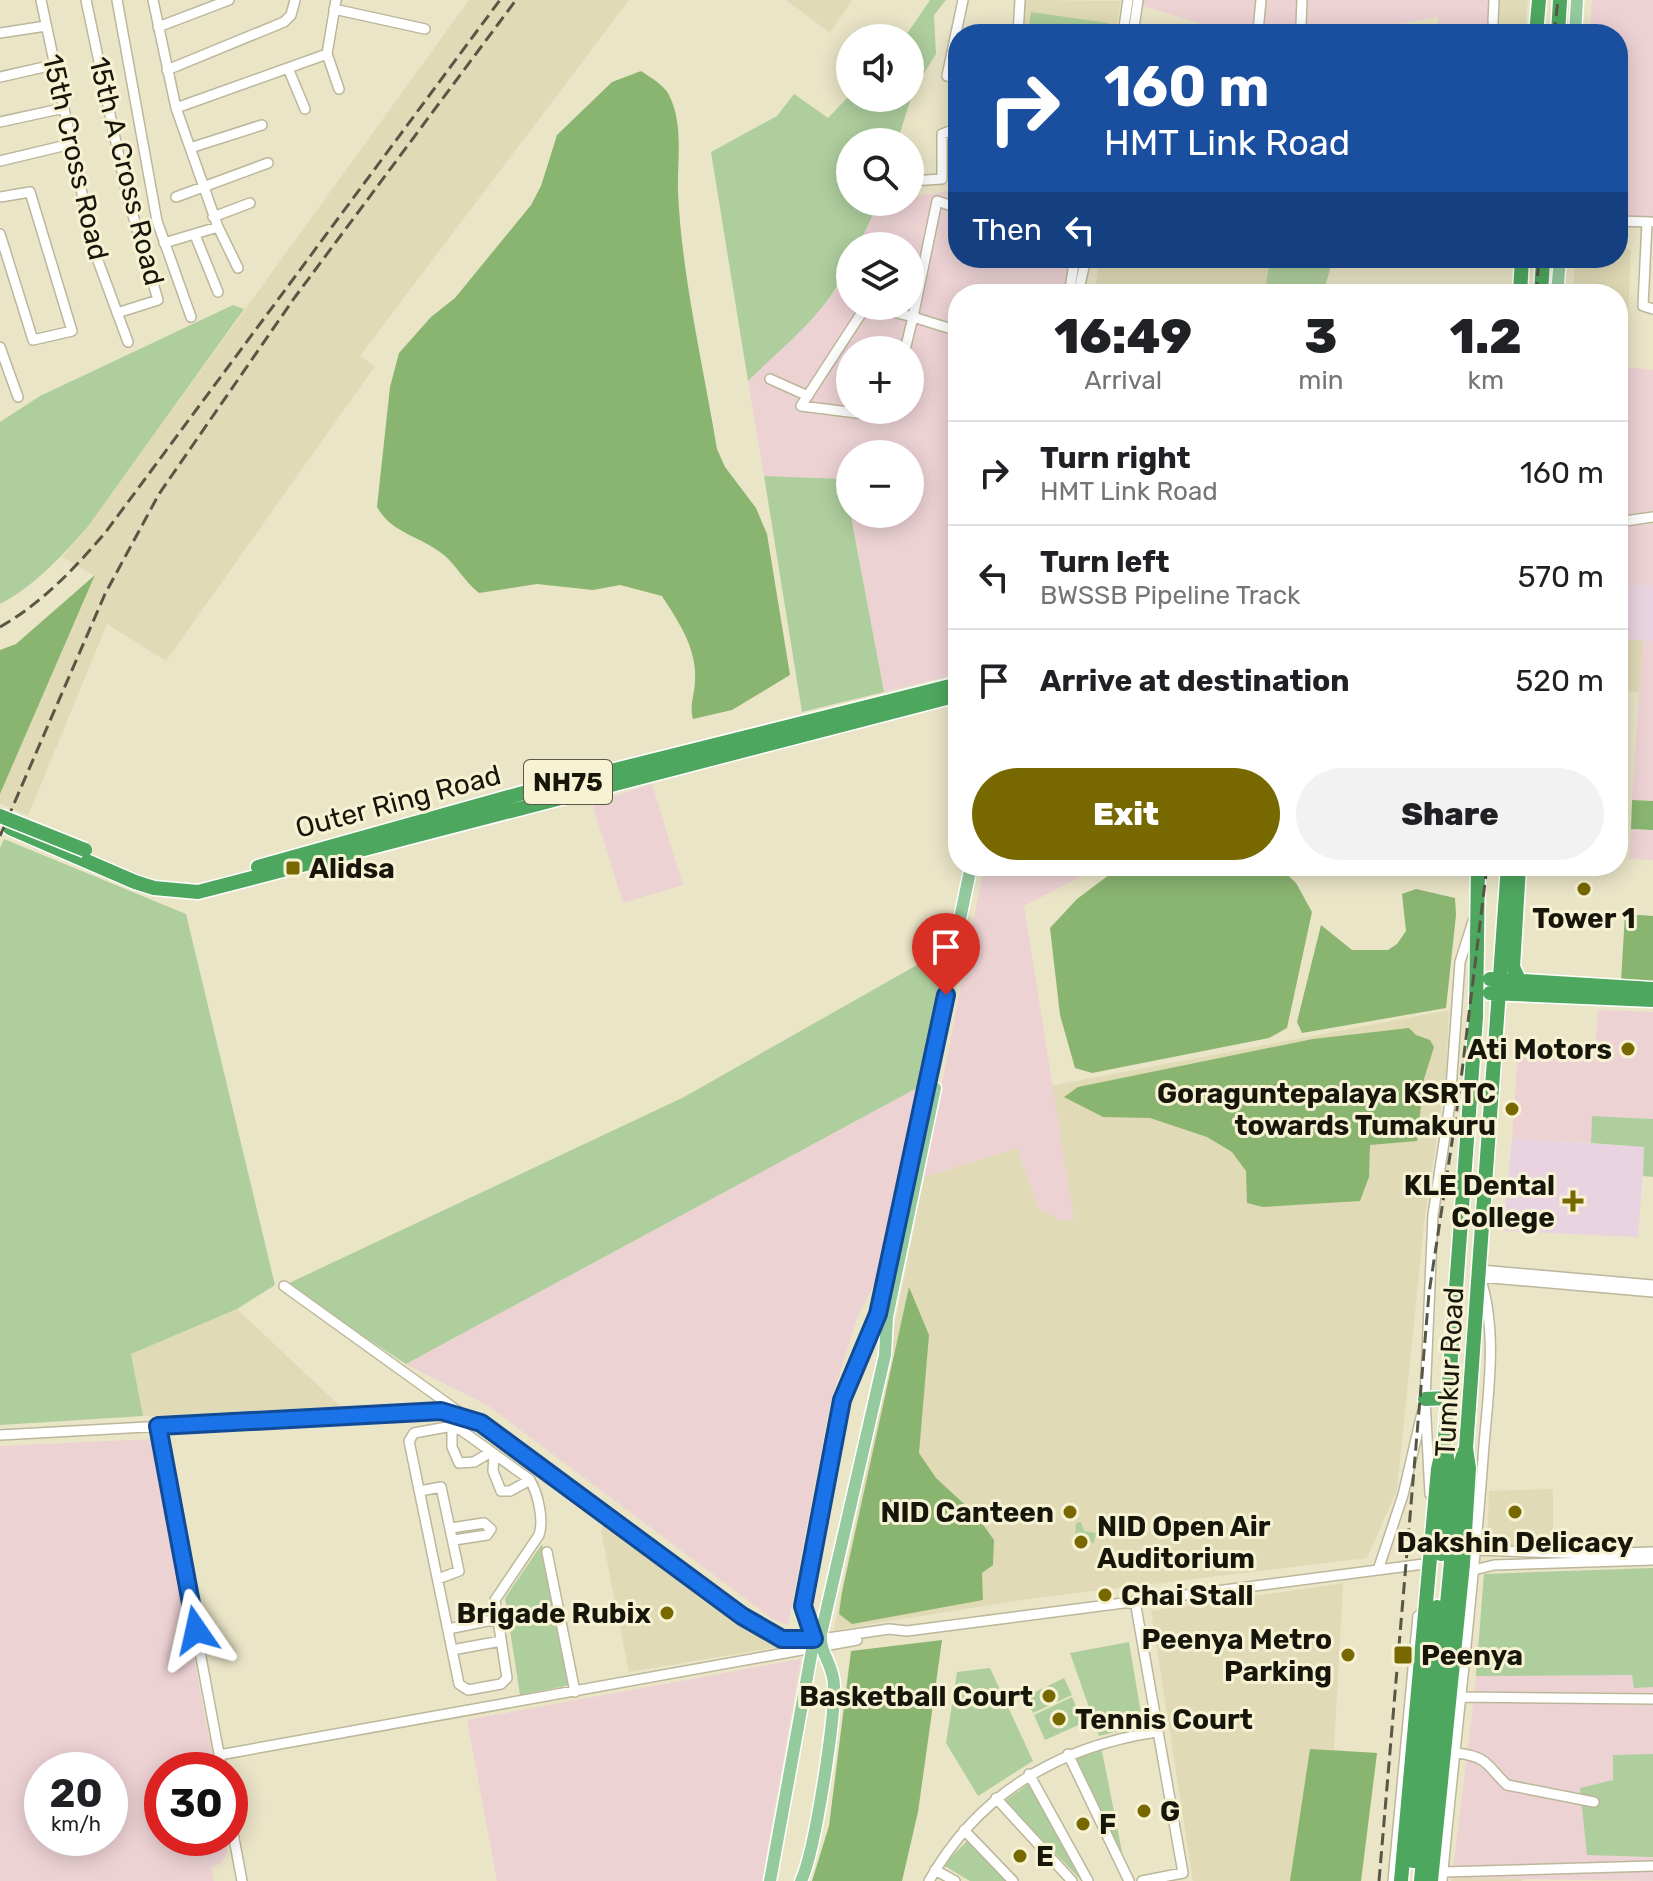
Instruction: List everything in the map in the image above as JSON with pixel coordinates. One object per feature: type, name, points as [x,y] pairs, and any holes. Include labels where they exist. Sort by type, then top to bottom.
[{"type":"highway","points":[[1537,24],[1539,0]]},
{"type":"highway","points":[[1559,24],[1560,0]]},
{"type":"highway","name":"Outer Ring Road","points":[[0,824],[155,881],[180,886],[206,882],[523,793],[948,687]]},
{"type":"highway","name":"Outer Ring Road","points":[[0,816],[154,888],[198,892],[948,698]]},
{"type":"highway","points":[[1421,1881],[1446,1564],[1449,1470],[1445,1438],[1477,985],[1477,876]]},
{"type":"highway","name":"Tumkur Road","points":[[1439,1878],[1463,1564],[1469,1468],[1466,1448],[1507,876]]},
{"type":"highway","points":[[1518,876],[1513,967],[1520,982]]},
{"type":"highway","points":[[1476,938],[1502,941]]},
{"type":"highway","points":[[1498,986],[1520,982],[1653,989]]},
{"type":"highway","points":[[1477,985],[1653,1000]]},
{"type":"highway","points":[[1425,1399],[1447,1398]]},
{"type":"highway","name":"Tumkur Road","points":[[1401,1881],[1438,1469],[1445,1438]]},
{"type":"highway","points":[[1411,1881],[1446,1564],[1460,1466],[1466,1448]]},
{"type":"main road","points":[[1576,24],[1577,0]]},
{"type":"main road","points":[[801,1881],[821,1791],[835,1688],[833,1668],[817,1643],[803,1606],[842,1400],[878,1314],[969,876]]},
{"type":"main road","points":[[770,1881],[817,1643],[885,1355],[887,1317],[978,876]]},
{"type":"street","name":"15th Cross Road","points":[[41,0],[94,250],[128,342]]},
{"type":"street","name":"15th A Cross Road","points":[[86,0],[127,195],[158,300],[117,313]]},
{"type":"street","points":[[117,0],[164,243],[191,317]]},
{"type":"street","points":[[153,0],[176,108],[213,217],[238,268]]},
{"type":"street","points":[[158,27],[229,0]]},
{"type":"street","points":[[167,70],[289,19],[295,0]]},
{"type":"street","points":[[958,24],[963,0]]},
{"type":"street","points":[[1019,24],[1020,0]]},
{"type":"street","points":[[1126,24],[1134,0]]},
{"type":"street","points":[[1133,24],[1134,0]]},
{"type":"street","points":[[1259,24],[1261,0]]},
{"type":"street","points":[[1301,24],[1302,0]]},
{"type":"street","points":[[1493,22],[1494,0]]},
{"type":"street","points":[[339,89],[327,54],[335,5],[425,29]]},
{"type":"street","points":[[0,33],[46,26]]},
{"type":"street","points":[[176,108],[327,54]]},
{"type":"street","points":[[0,77],[53,65]]},
{"type":"street","points":[[288,68],[305,109]]},
{"type":"street","points":[[0,122],[64,108]]},
{"type":"street","points":[[190,148],[262,125]]},
{"type":"street","points":[[924,180],[942,179],[942,134],[948,132]]},
{"type":"street","points":[[0,161],[71,144]]},
{"type":"street","points":[[176,197],[268,163]]},
{"type":"street","points":[[0,197],[30,192],[72,331],[33,340],[0,234]]},
{"type":"street","points":[[924,264],[937,201],[948,205]]},
{"type":"street","points":[[213,217],[250,203]]},
{"type":"street","points":[[1628,221],[1650,222],[1643,306],[1653,309]]},
{"type":"street","points":[[164,243],[218,227]]},
{"type":"street","points":[[195,235],[218,292]]},
{"type":"street","points":[[836,410],[801,406],[859,320]]},
{"type":"street","points":[[923,320],[948,328]]},
{"type":"street","points":[[0,347],[18,397]]},
{"type":"street","points":[[770,379],[808,396]]},
{"type":"street","points":[[1628,519],[1653,516]]},
{"type":"street","points":[[1393,1881],[1405,1725],[1431,1505],[1425,1399],[1433,1215],[1450,1103],[1460,962],[1475,918]]},
{"type":"street","points":[[1480,1274],[1653,1285]]},
{"type":"street","points":[[1480,1274],[1653,1292]]},
{"type":"street","points":[[1480,1274],[1488,1302],[1490,1356],[1457,1753],[1439,1878],[1653,1866]]},
{"type":"street","points":[[284,1286],[468,1419]]},
{"type":"street","points":[[1379,1567],[1403,1495],[1425,1399]]},
{"type":"street","points":[[0,1435],[441,1411],[481,1423],[742,1616],[782,1639],[817,1643]]},
{"type":"street","points":[[158,1426],[218,1752]]},
{"type":"street","points":[[452,1427],[452,1447],[459,1463],[474,1462],[493,1453]]},
{"type":"street","points":[[452,1427],[493,1453],[530,1480],[541,1529],[497,1596],[497,1619],[507,1674],[501,1684],[468,1690],[461,1688],[452,1650],[410,1437],[414,1433],[452,1427]]},
{"type":"street","points":[[508,1464],[518,1450]]},
{"type":"street","points":[[493,1453],[493,1471],[501,1491],[510,1491],[530,1480]]},
{"type":"street","points":[[520,1473],[530,1459]]},
{"type":"street","points":[[420,1491],[441,1487],[454,1540],[459,1571],[438,1579]]},
{"type":"street","points":[[451,1528],[484,1523],[491,1529],[487,1535],[454,1540]]},
{"type":"street","points":[[1476,1550],[1594,1554],[1653,1552]]},
{"type":"street","points":[[547,1552],[575,1692]]},
{"type":"street","points":[[1474,1570],[1494,1565],[1653,1560]]},
{"type":"street","points":[[236,1752],[575,1692],[817,1643],[1379,1567],[1424,1564]]},
{"type":"street","points":[[1135,1601],[1183,1877],[1142,1881]]},
{"type":"street","points":[[448,1629],[497,1619]]},
{"type":"street","points":[[452,1650],[501,1641]]},
{"type":"street","points":[[1462,1697],[1653,1699]]},
{"type":"street","points":[[929,1881],[964,1830],[996,1798],[1029,1774],[1068,1754],[1113,1739],[1156,1732]]},
{"type":"street","points":[[1457,1753],[1476,1755],[1490,1762],[1507,1785],[1594,1802]]},
{"type":"street","points":[[1068,1754],[1129,1881]]},
{"type":"street","points":[[1029,1774],[1088,1881]]},
{"type":"street","points":[[996,1798],[1072,1881]]},
{"type":"street","points":[[964,1830],[1013,1881]]},
{"type":"street","points":[[237,1856],[242,1881]]},
{"type":"street","points":[[935,1870],[955,1881]]},
{"type":"shaded area","points":[[469,0],[629,0],[360,356],[375,366],[166,661],[107,624],[28,816],[0,803],[0,794],[95,576],[62,557],[89,525]]},
{"type":"shaded area","points":[[786,0],[852,0],[830,33]]},
{"type":"shaded area","points":[[1023,0],[1121,1],[1117,24],[1021,24]]},
{"type":"shaded area","points":[[1143,0],[1498,0],[1497,24],[1438,24],[1438,17],[1398,24],[1203,24],[1142,6]]},
{"type":"shaded area","points":[[1498,0],[1528,0],[1526,24],[1497,24]]},
{"type":"shaded area","points":[[1592,0],[1653,0],[1653,227],[1628,226],[1628,24],[1591,24]]},
{"type":"shaded area","points":[[948,191],[948,268],[1067,268],[1065,284],[948,284],[948,676],[884,692],[854,528],[924,528],[924,440],[836,440],[836,479],[764,476],[748,381],[836,290],[836,320],[924,320],[924,232],[865,232],[872,216],[924,216],[924,195]]},
{"type":"shaded area","points":[[1628,249],[1631,249],[1628,315],[1628,284],[1574,284],[1574,268],[1628,268]]},
{"type":"shaded area","points":[[1098,268],[1330,268],[1326,284],[1096,284]]},
{"type":"shaded area","points":[[1628,367],[1653,370],[1653,512],[1628,514]]},
{"type":"shaded area","points":[[1653,524],[1653,585],[1628,584],[1628,526]]},
{"type":"shaded area","points":[[1628,584],[1653,585],[1653,641],[1628,640]]},
{"type":"shaded area","points":[[1628,639],[1643,640],[1639,692],[1628,691]]},
{"type":"shaded area","points":[[1643,640],[1653,641],[1653,801],[1632,800]]},
{"type":"shaded area","points":[[652,784],[683,885],[623,903],[592,803]]},
{"type":"shaded area","points":[[1631,829],[1653,830],[1653,860],[1629,859]]},
{"type":"shaded area","points":[[982,876],[1082,876],[1024,906],[1074,1220],[1059,1220],[1039,1209],[1017,1148],[924,1177]]},
{"type":"shaded area","points":[[1449,1010],[1446,1078],[1425,1215],[1397,1490],[1367,1558],[1028,1599],[834,1630],[924,1177],[1017,1148],[1039,1209],[1074,1220],[1050,1086]]},
{"type":"shaded area","points":[[1598,1010],[1653,1012],[1653,1119],[1593,1116],[1591,1143],[1512,1138],[1518,1051],[1595,1055]]},
{"type":"shaded area","points":[[917,1088],[881,1271],[857,1318],[830,1404],[788,1625],[771,1618],[487,1405],[406,1364]]},
{"type":"shaded area","name":"KLE Dental College","points":[[1512,1138],[1645,1147],[1638,1237],[1503,1231]]},
{"type":"shaded area","points":[[237,1309],[341,1407],[143,1416],[131,1354]]},
{"type":"shaded area","points":[[153,1439],[212,1752],[144,1752],[144,1856],[225,1856],[221,1863],[211,1867],[214,1881],[0,1881],[0,1446]]},
{"type":"shaded area","points":[[1553,1489],[1553,1544],[1487,1546],[1489,1491]]},
{"type":"shaded area","points":[[604,1521],[778,1647],[629,1672],[601,1531]]},
{"type":"shaded area","points":[[1653,1568],[1653,1881],[1452,1878],[1475,1688],[1484,1574]]},
{"type":"shaded area","points":[[1343,1583],[1334,1750],[1377,1753],[1361,1881],[1193,1881],[1151,1611]]},
{"type":"shaded area","points":[[801,1659],[762,1881],[497,1881],[467,1720]]},
{"type":"shaded area","points":[[1522,1877],[1522,1881],[1451,1881],[1452,1878]]},
{"type":"green space","points":[[930,0],[946,0],[934,15],[936,54],[924,73],[924,24],[914,24]]},
{"type":"green space","points":[[1031,12],[1108,23],[1108,24],[1029,24]]},
{"type":"green space","points":[[641,71],[666,91],[677,118],[680,224],[717,449],[725,467],[756,508],[767,534],[790,675],[732,710],[693,719],[693,657],[685,635],[662,596],[620,585],[593,590],[537,584],[479,593],[444,555],[399,529],[377,507],[390,387],[399,353],[431,317],[455,298],[531,205],[541,186],[557,135],[612,82]]},
{"type":"green space","points":[[794,94],[828,118],[836,110],[907,112],[901,128],[836,128],[836,216],[872,216],[865,232],[836,232],[836,288],[812,319],[748,381],[711,152],[777,116]]},
{"type":"green space","points":[[1269,268],[1330,268],[1326,284],[1266,284]]},
{"type":"green space","points":[[233,305],[244,309],[89,525],[37,579],[0,604],[0,422],[40,396]]},
{"type":"green space","points":[[764,476],[836,479],[836,528],[853,528],[884,692],[802,712]]},
{"type":"green space","points":[[95,575],[0,794],[0,650],[16,644]]},
{"type":"green space","points":[[1632,800],[1653,801],[1653,830],[1631,829]]},
{"type":"green space","points":[[4,839],[186,914],[275,1285],[237,1309],[131,1354],[143,1416],[0,1425],[0,848]]},
{"type":"green space","points":[[1108,876],[1289,876],[1312,912],[1287,1028],[1269,1038],[1092,1073],[1075,1068],[1060,1015],[1050,928],[1077,899]]},
{"type":"green space","points":[[1416,889],[1455,898],[1446,1008],[1302,1033],[1297,1022],[1321,925],[1352,950],[1388,950],[1397,944],[1406,931],[1402,894]]},
{"type":"green space","points":[[1625,914],[1653,916],[1653,983],[1621,981]]},
{"type":"green space","points":[[947,948],[917,1088],[406,1364],[285,1285],[684,1097]]},
{"type":"green space","points":[[1409,1028],[1416,1035],[1430,1040],[1434,1047],[1424,1079],[1417,1141],[1370,1145],[1369,1177],[1360,1201],[1263,1207],[1247,1203],[1246,1171],[1232,1152],[1207,1137],[1150,1118],[1103,1117],[1064,1097],[1078,1087],[1313,1039]]},
{"type":"green space","points":[[1592,1116],[1653,1119],[1653,1177],[1643,1176],[1644,1147],[1591,1143]]},
{"type":"green space","points":[[909,1287],[929,1335],[919,1453],[936,1478],[976,1515],[994,1540],[993,1565],[982,1573],[983,1600],[852,1624],[839,1614],[842,1592]]},
{"type":"green space","points":[[1081,1522],[1084,1531],[1096,1533],[1094,1543],[1086,1542],[1080,1546],[1075,1542],[1076,1523]]},
{"type":"green space","points":[[542,1544],[570,1685],[520,1695],[505,1598]]},
{"type":"green space","points":[[1653,1568],[1653,1687],[1634,1688],[1632,1675],[1476,1676],[1484,1574]]},
{"type":"green space","points":[[942,1640],[918,1812],[902,1881],[812,1881],[829,1826],[851,1651]]},
{"type":"green space","points":[[1129,1642],[1143,1725],[1099,1736],[1070,1653]]},
{"type":"green space","points":[[990,1668],[1033,1761],[978,1796],[946,1743],[957,1672]]},
{"type":"green space","name":"Basketball Court","points":[[1064,1678],[1072,1695],[1033,1713],[1025,1697]]},
{"type":"green space","name":"Tennis Court","points":[[1072,1697],[1083,1723],[1045,1740],[1034,1715]]},
{"type":"green space","points":[[1101,1746],[1124,1862],[1073,1756]]},
{"type":"green space","points":[[1310,1749],[1377,1753],[1361,1881],[1290,1881]]},
{"type":"green space","points":[[1653,1754],[1653,1857],[1587,1855],[1580,1788],[1613,1780],[1613,1755]]},
{"type":"green space","points":[[1031,1782],[1082,1881],[1005,1801]]},
{"type":"green space","points":[[967,1841],[1006,1881],[970,1881],[943,1865]]},
{"type":"railway","points":[[0,627],[57,584],[105,533],[500,0]]},
{"type":"railway","points":[[0,836],[105,594],[159,494],[295,297],[516,0]]},
{"type":"railway","points":[[1555,24],[1558,0]]},
{"type":"railway","points":[[1537,284],[1538,268]]},
{"type":"railway","points":[[1379,1881],[1429,1293],[1459,1096],[1486,876]]},
{"type":"place","name":"Alidsa","points":[[293,868]]},
{"type":"place","name":"Tower 1","points":[[1584,889]]},
{"type":"place","name":"Ati Motors","points":[[1628,1049]]},
{"type":"place","name":"Goraguntepalaya KSRTC towards Tumakuru","points":[[1512,1109]]},
{"type":"place","name":"KLE Dental College","points":[[1573,1201]]},
{"type":"place","name":"NID Canteen","points":[[1070,1512]]},
{"type":"place","name":"Dakshin Delicacy","points":[[1515,1512]]},
{"type":"place","name":"NID Open Air Auditorium","points":[[1081,1542]]},
{"type":"place","name":"Chai Stall","points":[[1105,1595]]},
{"type":"place","name":"Brigade Rubix","points":[[667,1613]]},
{"type":"place","name":"Peenya Metro Parking","points":[[1348,1655]]},
{"type":"place","name":"Peenya","points":[[1403,1655]]},
{"type":"place","name":"Basketball Court","points":[[1049,1696]]},
{"type":"place","name":"Tennis Court","points":[[1059,1719]]},
{"type":"place","name":"G","points":[[1144,1811]]},
{"type":"place","name":"F","points":[[1083,1824]]},
{"type":"place","name":"E","points":[[1020,1856]]},
{"type":"route","points":[[196,1630],[158,1426],[441,1411],[481,1423],[742,1616],[782,1639],[814,1639],[803,1606],[842,1400],[878,1314],[946,995]]}]
